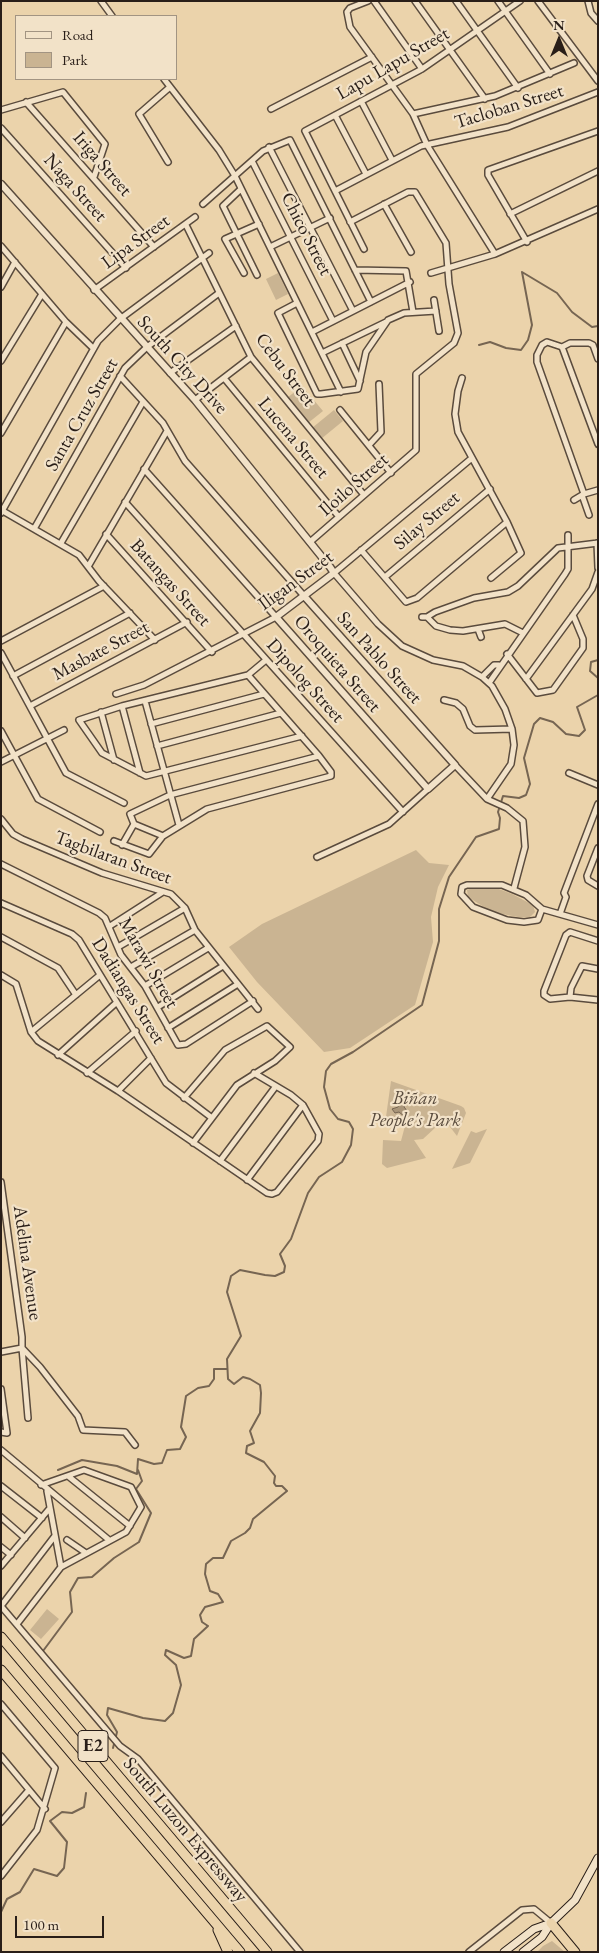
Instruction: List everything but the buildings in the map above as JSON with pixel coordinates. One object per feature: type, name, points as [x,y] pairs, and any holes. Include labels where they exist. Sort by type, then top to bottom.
[{"type":"highway","name":"South Luzon Expressway","points":[[1,1637],[267,1952]]},
{"type":"highway","name":"South Luzon Expressway","points":[[1,1670],[240,1952]]},
{"type":"highway","points":[[212,1919],[228,1952]]},
{"type":"highway","points":[[551,1923],[576,1952]]},
{"type":"main road","points":[[524,1952],[542,1936],[551,1923],[581,1892],[598,1858]]},
{"type":"main road","points":[[504,1952],[534,1929],[551,1923]]},
{"type":"street","points":[[101,1],[111,15]]},
{"type":"street","points":[[368,1],[350,8],[346,19],[413,114],[427,145],[495,254]]},
{"type":"street","points":[[374,1],[422,69]]},
{"type":"street","points":[[415,1],[485,99]]},
{"type":"street","points":[[456,1],[518,88]]},
{"type":"street","points":[[498,1],[550,74]]},
{"type":"street","name":"Lapu Lapu Street","points":[[335,191],[305,131],[422,69],[520,1]]},
{"type":"street","points":[[538,1],[598,81]]},
{"type":"street","points":[[588,1],[591,13],[598,21]]},
{"type":"street","points":[[271,108],[372,57]]},
{"type":"street","points":[[413,114],[485,99],[518,88],[574,63]]},
{"type":"street","points":[[165,80],[219,150],[234,176],[341,392]]},
{"type":"street","points":[[168,162],[139,114],[170,86]]},
{"type":"street","points":[[1,110],[63,92],[105,144],[94,177]]},
{"type":"street","name":"Tacloban Street","points":[[335,191],[392,160],[427,145],[508,127],[598,92]]},
{"type":"street","points":[[361,101],[392,160]]},
{"type":"street","name":"Iriga Street","points":[[26,102],[154,247]]},
{"type":"street","points":[[335,115],[366,174]]},
{"type":"street","name":"Naga Street","points":[[1,128],[126,268]]},
{"type":"street","points":[[526,242],[488,175],[489,169],[597,132]]},
{"type":"street","points":[[203,204],[269,147],[290,140],[370,302]]},
{"type":"street","points":[[269,147],[353,311]]},
{"type":"street","name":"Chico Street","points":[[252,161],[333,321]]},
{"type":"street","points":[[510,214],[598,171]]},
{"type":"street","name":"South City Drive","points":[[1,184],[120,319],[195,400],[334,573]]},
{"type":"street","points":[[241,189],[223,206],[258,275]]},
{"type":"street","points":[[335,191],[364,249]]},
{"type":"street","points":[[350,222],[408,192],[415,192],[444,237],[448,269]]},
{"type":"street","points":[[384,204],[411,252]]},
{"type":"street","points":[[432,273],[495,254],[598,209]]},
{"type":"street","name":"Lipa Street","points":[[94,290],[195,217]]},
{"type":"street","points":[[270,247],[330,218]]},
{"type":"street","name":"Cebu Street","points":[[186,224],[251,357],[364,495]]},
{"type":"street","points":[[244,273],[225,239],[259,224]]},
{"type":"street","points":[[1,246],[66,322],[93,348]]},
{"type":"street","points":[[155,640],[104,586],[79,554],[2,511],[93,348],[120,319],[209,253]]},
{"type":"street","points":[[1,287],[15,262]]},
{"type":"street","name":"Iloilo Street","points":[[310,542],[416,450],[416,374],[454,343],[458,333],[448,269]]},
{"type":"street","points":[[355,270],[406,271],[410,282],[413,312]]},
{"type":"street","points":[[312,332],[410,282]]},
{"type":"street","name":"Santa Cruz Street","points":[[34,529],[129,363],[147,347],[220,293]]},
{"type":"street","points":[[1,361],[42,294]]},
{"type":"street","points":[[434,300],[439,331]]},
{"type":"street","points":[[297,303],[278,313],[317,394],[358,389],[368,347],[388,320]]},
{"type":"street","points":[[322,353],[404,313],[436,310]]},
{"type":"street","points":[[1,433],[66,322]]},
{"type":"street","points":[[170,373],[236,326]]},
{"type":"street","points":[[342,343],[360,381]]},
{"type":"street","points":[[589,514],[537,362],[537,355],[542,345],[554,343],[562,346],[570,343],[589,343],[595,345],[598,359]]},
{"type":"street","points":[[562,346],[598,444]]},
{"type":"street","points":[[195,400],[251,357]]},
{"type":"street","name":"San Pablo Street","points":[[120,376],[163,423],[185,461],[487,800],[507,808],[524,821],[526,837],[514,888]]},
{"type":"street","name":"Lucena Street","points":[[224,378],[339,517]]},
{"type":"street","points":[[462,378],[458,391],[455,418],[458,432],[490,488],[521,554],[492,578]]},
{"type":"street","points":[[369,445],[381,432],[379,384]]},
{"type":"street","points":[[61,543],[143,402]]},
{"type":"street","points":[[340,410],[391,473]]},
{"type":"street","points":[[89,565],[167,431]]},
{"type":"street","name":"Iligan Street","points":[[116,694],[144,686],[276,617],[305,597],[472,458]]},
{"type":"street","name":"Oroquieta Street","points":[[144,469],[428,789]]},
{"type":"street","name":"Silay Street","points":[[384,577],[490,488]]},
{"type":"street","points":[[574,500],[598,490]]},
{"type":"street","name":"Dipolog Street","points":[[125,502],[403,812]]},
{"type":"street","points":[[361,550],[406,602],[417,598],[507,522]]},
{"type":"street","name":"Batangas Street","points":[[106,534],[212,652]]},
{"type":"street","points":[[489,683],[499,671],[499,665],[566,574],[568,535]]},
{"type":"street","points":[[523,632],[505,624],[478,629],[450,630],[436,626],[425,617],[474,598],[508,592],[518,586],[554,551],[567,546],[597,543],[598,568]]},
{"type":"street","points":[[526,679],[595,584],[598,572]]},
{"type":"street","points":[[334,573],[378,624],[402,646],[433,660],[463,666],[489,683],[505,709],[512,729],[514,745],[511,764],[487,800]]},
{"type":"street","points":[[1,641],[104,586]]},
{"type":"street","points":[[13,676],[130,613]]},
{"type":"street","points":[[507,654],[537,693],[553,690],[583,648],[583,639],[573,615]]},
{"type":"street","name":"Masbate Street","points":[[30,706],[187,622]]},
{"type":"street","points":[[478,629],[481,637]]},
{"type":"street","points":[[1,653],[66,773],[124,802]]},
{"type":"street","points":[[266,660],[248,675],[122,706],[79,720],[98,749],[114,760],[150,776],[302,736]]},
{"type":"street","points":[[482,677],[494,665],[499,665]]},
{"type":"street","points":[[114,841],[149,854],[163,836],[207,809],[331,776],[331,772],[319,756],[248,675]]},
{"type":"street","points":[[151,724],[264,694]]},
{"type":"street","points":[[444,700],[456,703],[463,709],[470,726],[475,730],[512,729]]},
{"type":"street","points":[[145,701],[179,825]]},
{"type":"street","points":[[122,706],[140,773]]},
{"type":"street","points":[[101,712],[114,760]]},
{"type":"street","points":[[157,746],[281,713]]},
{"type":"street","points":[[1,762],[64,730]]},
{"type":"street","points":[[1,731],[38,799],[100,832]]},
{"type":"street","points":[[163,836],[134,824],[130,814],[132,811],[170,795],[319,756]]},
{"type":"street","points":[[317,857],[389,824],[455,764]]},
{"type":"street","points":[[569,773],[598,785]]},
{"type":"street","points":[[560,914],[566,897],[564,893],[598,804]]},
{"type":"street","name":"Tagbilaran Street","points":[[1,819],[13,834],[22,838],[102,873],[171,894],[185,908],[195,930],[208,948],[258,1009]]},
{"type":"street","points":[[122,845],[134,824]]},
{"type":"street","points":[[598,848],[587,876],[588,880],[598,886]]},
{"type":"street","name":"Marawi Street","points":[[1,864],[99,912],[110,926],[118,947],[145,986],[176,1043],[180,1046],[253,1001]]},
{"type":"street","points":[[542,909],[538,920],[524,922],[491,916],[473,907],[461,894],[462,887],[491,883],[514,888],[536,902],[542,909],[598,925]]},
{"type":"street","points":[[110,926],[163,892]]},
{"type":"street","name":"Dadiangas Street","points":[[1,903],[72,934],[85,948],[116,1003],[136,1030],[166,1083],[212,1118]]},
{"type":"street","points":[[118,947],[185,908]]},
{"type":"street","points":[[131,968],[195,930]]},
{"type":"street","points":[[598,941],[570,932],[566,935],[544,991],[544,995],[550,999],[570,996],[598,1000]]},
{"type":"street","points":[[1,937],[58,968],[76,995]]},
{"type":"street","points":[[145,986],[208,948]]},
{"type":"street","points":[[158,1007],[224,966]]},
{"type":"street","points":[[570,996],[571,988],[582,966],[598,969]]},
{"type":"street","points":[[1,975],[16,984],[31,1032],[38,1041],[118,1091],[267,1193],[277,1192],[318,1141],[318,1134],[303,1105],[254,1073]]},
{"type":"street","points":[[31,1032],[100,975]]},
{"type":"street","points":[[168,1028],[238,984]]},
{"type":"street","points":[[58,1055],[116,1003]]},
{"type":"street","points":[[184,1098],[225,1050],[267,1026],[290,1047],[275,1061],[237,1085],[193,1143]]},
{"type":"street","points":[[87,1073],[136,1030]]},
{"type":"street","points":[[118,1091],[151,1058]]},
{"type":"street","points":[[220,1161],[276,1086]]},
{"type":"street","points":[[247,1180],[303,1105]]},
{"type":"street","name":"Adelina Avenue","points":[[1,1182],[22,1348],[28,1418]]},
{"type":"street","points":[[1,1352],[22,1348],[40,1366],[78,1416],[83,1430],[125,1432],[135,1445]]},
{"type":"street","points":[[1,1389],[6,1433],[1,1432]]},
{"type":"street","points":[[2,1452],[109,1540]]},
{"type":"street","points":[[17,1624],[61,1567],[126,1532],[141,1507],[131,1487],[84,1470],[41,1485]]},
{"type":"street","points":[[68,1476],[130,1526]]},
{"type":"street","points":[[1,1486],[42,1518]]},
{"type":"street","points":[[47,1490],[54,1537],[61,1567]]},
{"type":"street","points":[[1,1566],[50,1508]]},
{"type":"street","points":[[1,1517],[25,1538]]},
{"type":"street","points":[[54,1537],[1,1606],[111,1736],[120,1746],[138,1759],[300,1952]]},
{"type":"street","points":[[67,1540],[86,1553]]},
{"type":"street","points":[[1,1547],[11,1555]]},
{"type":"street","points":[[1,1704],[55,1768],[45,1809],[37,1830],[1,1876]]},
{"type":"street","points":[[1,1756],[45,1809]]},
{"type":"street","points":[[1,1822],[30,1790]]},
{"type":"street","points":[[1,1810],[6,1816]]},
{"type":"street","points":[[469,1952],[522,1910],[534,1909],[551,1923]]},
{"type":"green space","points":[[278,273],[288,294],[276,300],[266,279]]},
{"type":"green space","points":[[302,386],[323,411],[308,423],[287,398]]},
{"type":"green space","points":[[334,410],[343,421],[321,439],[312,428]]},
{"type":"green space","points":[[416,850],[429,863],[449,865],[438,887],[431,917],[433,942],[415,1005],[350,1048],[324,1052],[257,982],[229,947],[262,924]]},
{"type":"green space","points":[[472,888],[499,889],[533,905],[535,912],[530,917],[518,917],[492,912],[468,897],[467,890]]},
{"type":"green space","name":"Biñan People's Park","points":[[391,1081],[461,1106],[466,1113],[457,1136],[447,1123],[442,1127],[436,1127],[423,1139],[414,1140],[426,1158],[387,1168],[382,1164],[383,1140],[401,1141],[405,1126],[385,1124]]},
{"type":"green space","points":[[487,1129],[470,1163],[452,1169],[471,1131],[476,1133]]},
{"type":"green space","points":[[47,1609],[59,1619],[41,1639],[30,1630]]},
{"type":"green space","points":[[552,1941],[565,1952],[537,1952],[543,1946]]},
{"type":"shaded area","points":[[411,1093],[404,1107],[409,1113],[408,1115],[405,1117],[399,1112],[395,1113],[392,1109],[398,1107],[402,1094]]},
{"type":"waterway","points":[[479,345],[490,342],[506,348],[521,350],[528,340],[532,325],[522,272],[557,293],[572,312],[592,327],[598,326]]},
{"type":"waterway","points":[[598,660],[591,662],[590,671],[598,678]]},
{"type":"waterway","points":[[113,1748],[117,1732],[107,1715],[108,1708],[143,1718],[165,1721],[173,1713],[181,1685],[176,1665],[165,1655],[166,1650],[184,1658],[191,1656],[194,1639],[208,1626],[202,1622],[200,1615],[205,1607],[223,1602],[218,1594],[210,1591],[205,1574],[206,1564],[213,1558],[223,1558],[231,1541],[245,1533],[250,1528],[253,1519],[287,1491],[282,1486],[276,1486],[274,1483],[275,1476],[264,1462],[246,1453],[247,1446],[254,1443],[250,1431],[260,1413],[261,1393],[260,1385],[250,1379],[243,1377],[234,1384],[228,1379],[227,1359],[241,1336],[227,1292],[231,1276],[240,1270],[275,1276],[284,1272],[285,1266],[280,1254],[291,1239],[308,1193],[319,1177],[342,1162],[351,1145],[353,1129],[349,1122],[338,1119],[330,1109],[324,1087],[326,1071],[331,1064],[353,1052],[422,1005],[439,941],[439,909],[449,877],[476,837],[499,829],[500,818],[498,812],[503,796],[519,798],[526,795],[530,784],[524,758],[534,724],[540,718],[553,722],[566,734],[579,736],[585,730],[577,707],[598,695]]},
{"type":"waterway","points":[[58,1470],[82,1460],[117,1466],[137,1474],[138,1459],[154,1464],[162,1463],[167,1450],[180,1449],[186,1437],[181,1427],[186,1396],[198,1388],[209,1386],[214,1379],[214,1369],[226,1369]]},
{"type":"waterway","points":[[43,1651],[72,1612],[70,1592],[78,1578],[92,1577],[114,1558],[139,1542],[151,1513],[136,1489],[142,1481],[138,1470]]},
{"type":"waterway","points":[[1,1912],[7,1899],[20,1892],[34,1869],[57,1876],[64,1868],[67,1842],[50,1821],[62,1812],[72,1813],[84,1807],[86,1793]]}]
